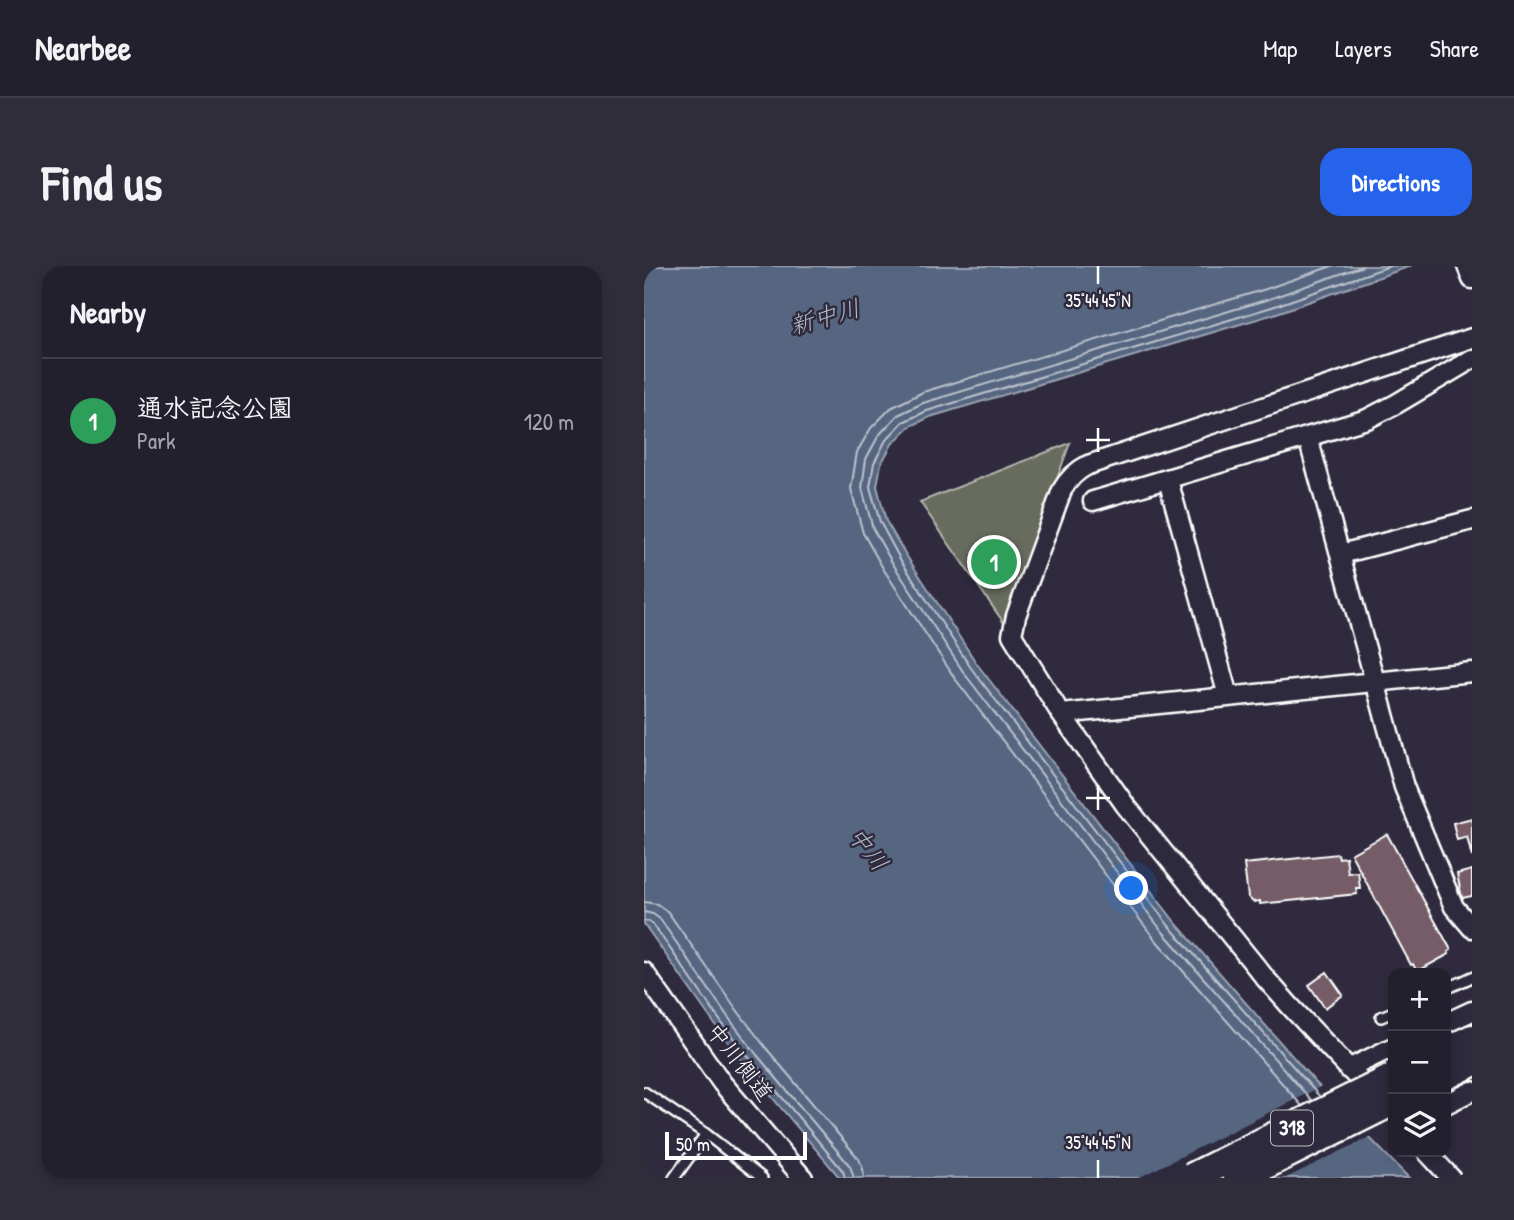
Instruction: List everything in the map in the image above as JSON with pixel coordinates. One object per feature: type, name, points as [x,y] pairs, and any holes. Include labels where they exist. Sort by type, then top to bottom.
[{"type":"main road","points":[[1451,1050],[1472,1039]]},
{"type":"main road","points":[[1451,1072],[1472,1062]]},
{"type":"main road","name":"318","points":[[1191,1178],[1388,1080]]},
{"type":"main road","name":"318","points":[[1238,1178],[1388,1103]]},
{"type":"street","points":[[1467,266],[1472,279]]},
{"type":"street","points":[[1388,1110],[1282,998],[1126,806],[1061,714],[1012,635],[1016,616],[1062,490],[1073,474],[1088,465],[1472,338]]},
{"type":"street","points":[[1093,501],[1367,419],[1472,359]]},
{"type":"street","points":[[1308,438],[1404,787],[1454,908],[1472,928]]},
{"type":"street","points":[[1168,480],[1228,696]]},
{"type":"street","points":[[1341,554],[1472,520]]},
{"type":"street","points":[[1061,714],[1472,672]]},
{"type":"street","name":"中川側道","points":[[644,972],[722,1083],[803,1178]]},
{"type":"street","points":[[1451,1021],[1472,1011]]},
{"type":"street","points":[[1348,1069],[1388,1049]]},
{"type":"street","points":[[1451,1102],[1472,1091]]},
{"type":"street","points":[[1432,1157],[1451,1178]]},
{"type":"lane","points":[[1451,987],[1472,977]]},
{"type":"lane","points":[[1381,1017],[1388,1014]]},
{"type":"lane","points":[[644,1092],[706,1134],[762,1178]]},
{"type":"lane","points":[[674,1178],[706,1134]]},
{"type":"green space","points":[[1070,443],[1004,623],[920,502]]},
{"type":"water","points":[[644,266],[1411,266],[1274,314],[930,417],[909,427],[892,444],[881,464],[877,486],[886,521],[977,664],[1175,922],[1315,1082],[1409,1178],[840,1178],[745,1065],[644,924]]},
{"type":"pier","points":[[1324,1085],[1372,1136],[1286,1178],[1138,1178]]},
{"type":"building","points":[[1472,818],[1472,857],[1467,837],[1457,840],[1453,823]]},
{"type":"building","points":[[1387,834],[1451,950],[1449,954],[1424,968],[1411,965],[1351,854]]},
{"type":"building","points":[[1338,854],[1339,858],[1346,857],[1348,873],[1358,872],[1360,888],[1356,888],[1357,894],[1260,904],[1260,901],[1253,902],[1248,897],[1244,864]]},
{"type":"building","points":[[1472,870],[1472,896],[1462,898],[1457,874]]},
{"type":"building","points":[[1327,972],[1343,995],[1325,1008],[1309,985]]},
{"type":"place","name":"通水記念公園","points":[[994,562]]},
{"type":"water label","name":"新中川","points":[[825,317]]},
{"type":"water label","name":"中川","points":[[868,849]]}]
